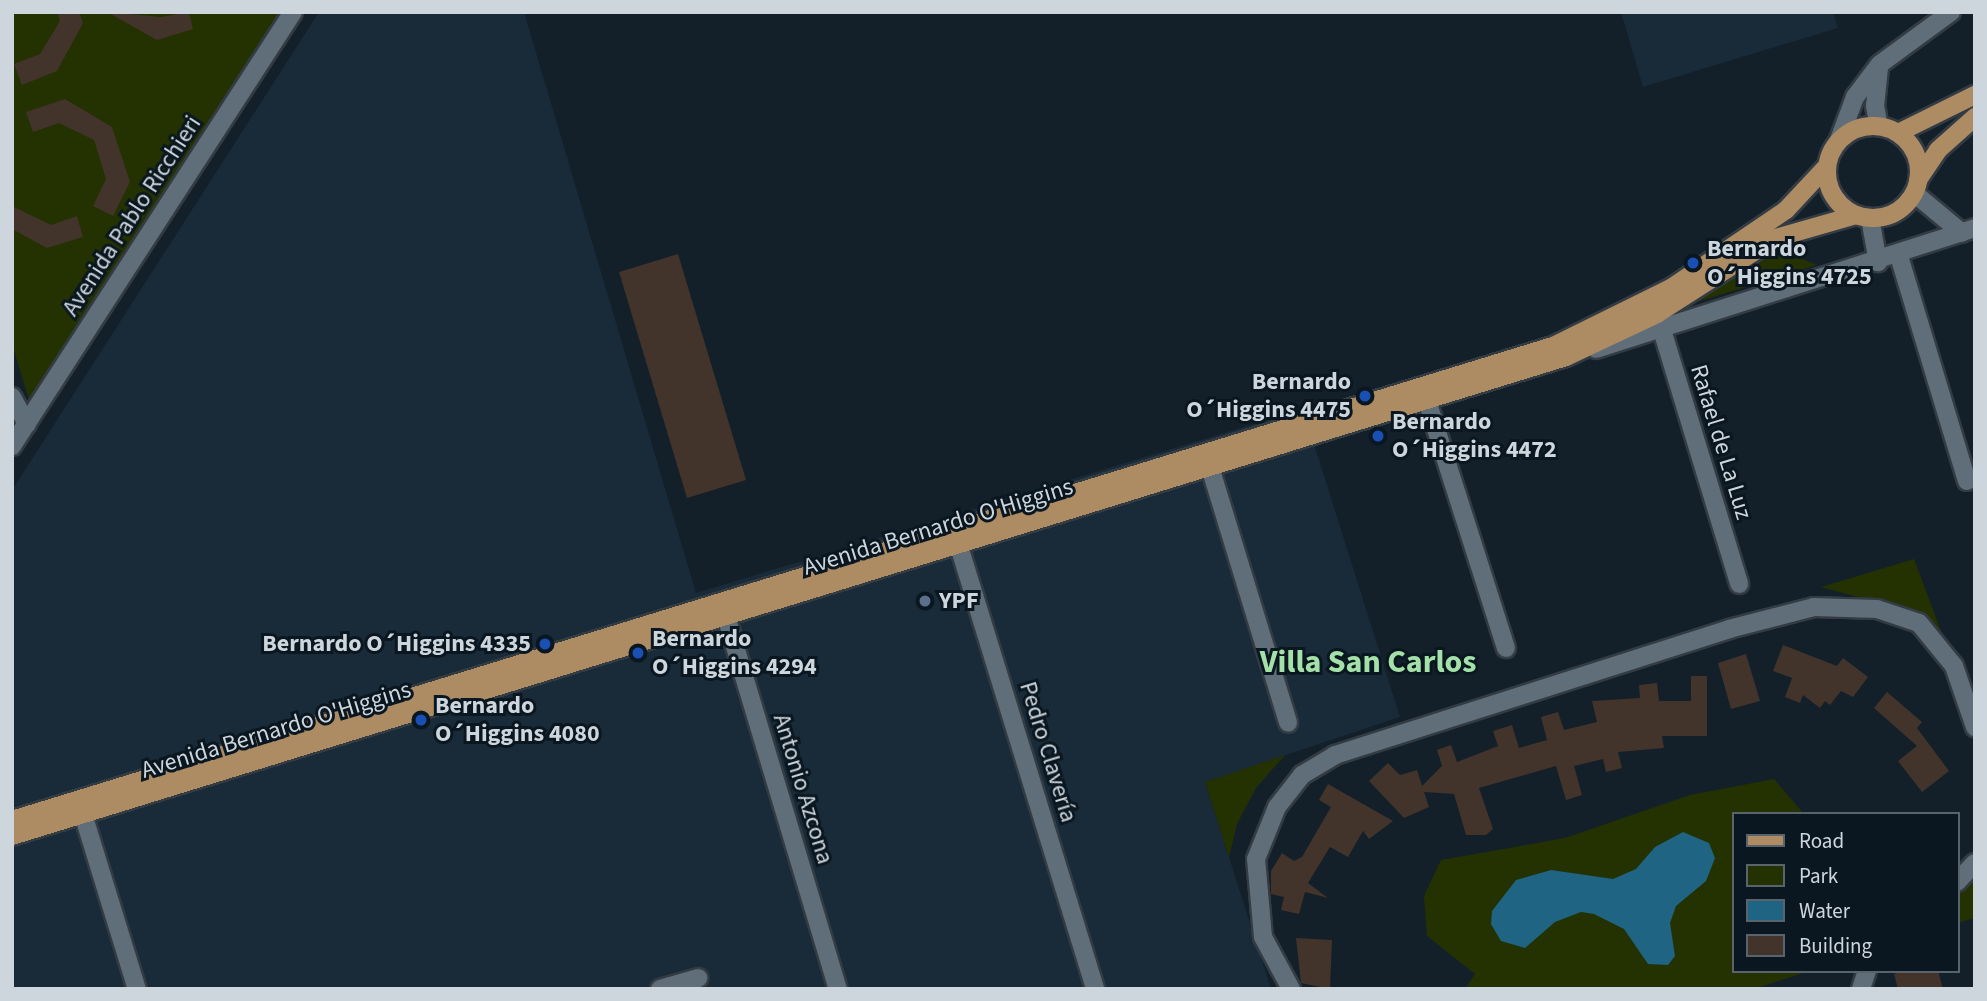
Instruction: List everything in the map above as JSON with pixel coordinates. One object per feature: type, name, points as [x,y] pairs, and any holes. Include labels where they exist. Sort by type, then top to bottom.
[{"type":"main road","points":[[1898,133],[1975,95]]},
{"type":"main road","points":[[1916,186],[1915,153],[1898,133],[1879,126],[1854,130],[1839,140],[1827,166],[1836,199],[1863,216],[1896,212],[1916,186],[1938,150],[1975,117]]},
{"type":"main road","name":"Avenida Bernardo O'Higgins","points":[[1425,396],[1570,340],[1646,303],[1786,210],[1827,166]]},
{"type":"main road","name":"Avenida Bernardo O'Higgins","points":[[12,836],[82,807],[956,538],[1425,396],[1566,357],[1659,322],[1776,238],[1863,216]]},
{"type":"main road","name":"Avenida Bernardo O'Higgins","points":[[12,820],[82,807]]},
{"type":"street","points":[[1839,140],[1855,97],[1880,64],[1951,12]]},
{"type":"street","name":"Avenida Pablo Ricchieri","points":[[12,446],[292,13]]},
{"type":"street","points":[[1879,126],[1875,106],[1880,64]]},
{"type":"street","points":[[1659,322],[1899,256],[1968,231],[1916,186]]},
{"type":"street","points":[[1863,216],[1878,262]]},
{"type":"street","points":[[1899,256],[1967,481]]},
{"type":"street","name":"Rafael de La Luz","points":[[1659,322],[1739,584]]},
{"type":"street","points":[[1425,396],[1506,648]]},
{"type":"street","points":[[12,397],[27,424]]},
{"type":"street","points":[[1208,462],[1288,723]]},
{"type":"street","name":"Pedro Clavería","points":[[956,538],[1095,989]]},
{"type":"street","points":[[1290,989],[1264,937],[1256,859],[1277,807],[1302,775],[1335,755],[1728,629],[1814,607],[1877,609],[1919,624],[1954,666],[1975,727]]},
{"type":"street","name":"Antonio Azcona","points":[[724,610],[838,989]]},
{"type":"street","points":[[82,807],[137,989]]},
{"type":"street","points":[[1959,880],[1975,863]]},
{"type":"street","points":[[660,989],[698,978]]},
{"type":"shaded area","points":[[319,12],[524,12],[696,593],[1303,409],[1400,717],[1205,782],[1271,989],[12,989],[12,490]]},
{"type":"shaded area","points":[[1621,12],[1833,12],[1838,28],[1643,87]]},
{"type":"green space","points":[[12,12],[291,12],[33,413],[12,344]]},
{"type":"green space","points":[[1777,249],[1817,265],[1687,305]]},
{"type":"green space","points":[[1914,559],[1954,666],[1911,628],[1861,598],[1821,587]]},
{"type":"green space","points":[[1285,755],[1256,788],[1237,824],[1229,857],[1205,782]]},
{"type":"green space","points":[[1774,779],[1802,812],[1731,812],[1731,973],[1803,973],[1754,989],[1465,989],[1475,974],[1427,936],[1424,896],[1441,860],[1565,838],[1690,795]]},
{"type":"green space","points":[[1975,863],[1975,918],[1959,922],[1959,880]]},
{"type":"water","points":[[1683,832],[1709,843],[1715,858],[1706,881],[1676,906],[1670,923],[1675,956],[1668,965],[1648,964],[1624,929],[1594,914],[1581,912],[1555,922],[1525,948],[1501,941],[1491,924],[1492,911],[1516,880],[1551,870],[1613,879],[1636,869],[1655,847]]},
{"type":"building","points":[[57,12],[79,12],[83,23],[57,71],[22,85],[14,64],[40,54],[60,21]]},
{"type":"building","points":[[107,12],[161,17],[189,12],[193,29],[157,40]]},
{"type":"building","points":[[65,99],[112,127],[130,182],[113,216],[93,206],[106,179],[94,140],[59,123],[33,132],[26,112]]},
{"type":"building","points":[[12,206],[51,225],[77,216],[83,237],[47,248],[12,229]]},
{"type":"building","points":[[678,254],[746,480],[687,498],[619,272]]},
{"type":"building","points":[[1783,645],[1837,666],[1843,658],[1868,677],[1853,697],[1841,691],[1830,705],[1825,701],[1820,708],[1803,695],[1800,703],[1785,697],[1792,678],[1773,671]]},
{"type":"building","points":[[1746,654],[1760,701],[1731,709],[1718,663]]},
{"type":"building","points":[[1691,676],[1707,676],[1707,736],[1662,736],[1664,748],[1618,752],[1622,768],[1606,772],[1603,759],[1574,766],[1582,795],[1566,800],[1556,766],[1479,788],[1493,829],[1486,835],[1466,835],[1454,794],[1424,792],[1429,807],[1404,818],[1369,781],[1388,763],[1400,775],[1417,770],[1422,786],[1442,766],[1437,750],[1451,745],[1457,762],[1498,746],[1493,731],[1512,725],[1519,748],[1547,740],[1541,717],[1558,712],[1564,730],[1597,722],[1592,701],[1640,698],[1639,685],[1657,683],[1659,701],[1691,701]]},
{"type":"building","points":[[1887,692],[1922,722],[1917,728],[1949,771],[1922,792],[1898,761],[1917,746],[1874,708]]},
{"type":"building","points":[[1328,784],[1393,821],[1369,839],[1363,831],[1348,857],[1330,847],[1308,883],[1328,898],[1305,892],[1299,914],[1281,910],[1284,897],[1271,894],[1271,871],[1282,853],[1294,861],[1302,857],[1331,807],[1319,800]]},
{"type":"building","points":[[1296,938],[1332,940],[1330,989],[1301,983]]},
{"type":"building","points":[[1939,973],[1943,989],[1898,989],[1894,974]]},
{"type":"place","name":"Bernardo O´Higgins 4725","points":[[1693,263]]},
{"type":"place","name":"Bernardo O´Higgins 4475","points":[[1365,396]]},
{"type":"place","name":"Bernardo O´Higgins 4472","points":[[1378,436]]},
{"type":"place","name":"YPF","points":[[925,601]]},
{"type":"place","name":"Bernardo O´Higgins 4335","points":[[545,644]]},
{"type":"place","name":"Bernardo O´Higgins 4294","points":[[638,653]]},
{"type":"place","name":"Bernardo O´Higgins 4080","points":[[421,720]]},
{"type":"district","name":"Villa San Carlos","points":[[1368,662]]}]
